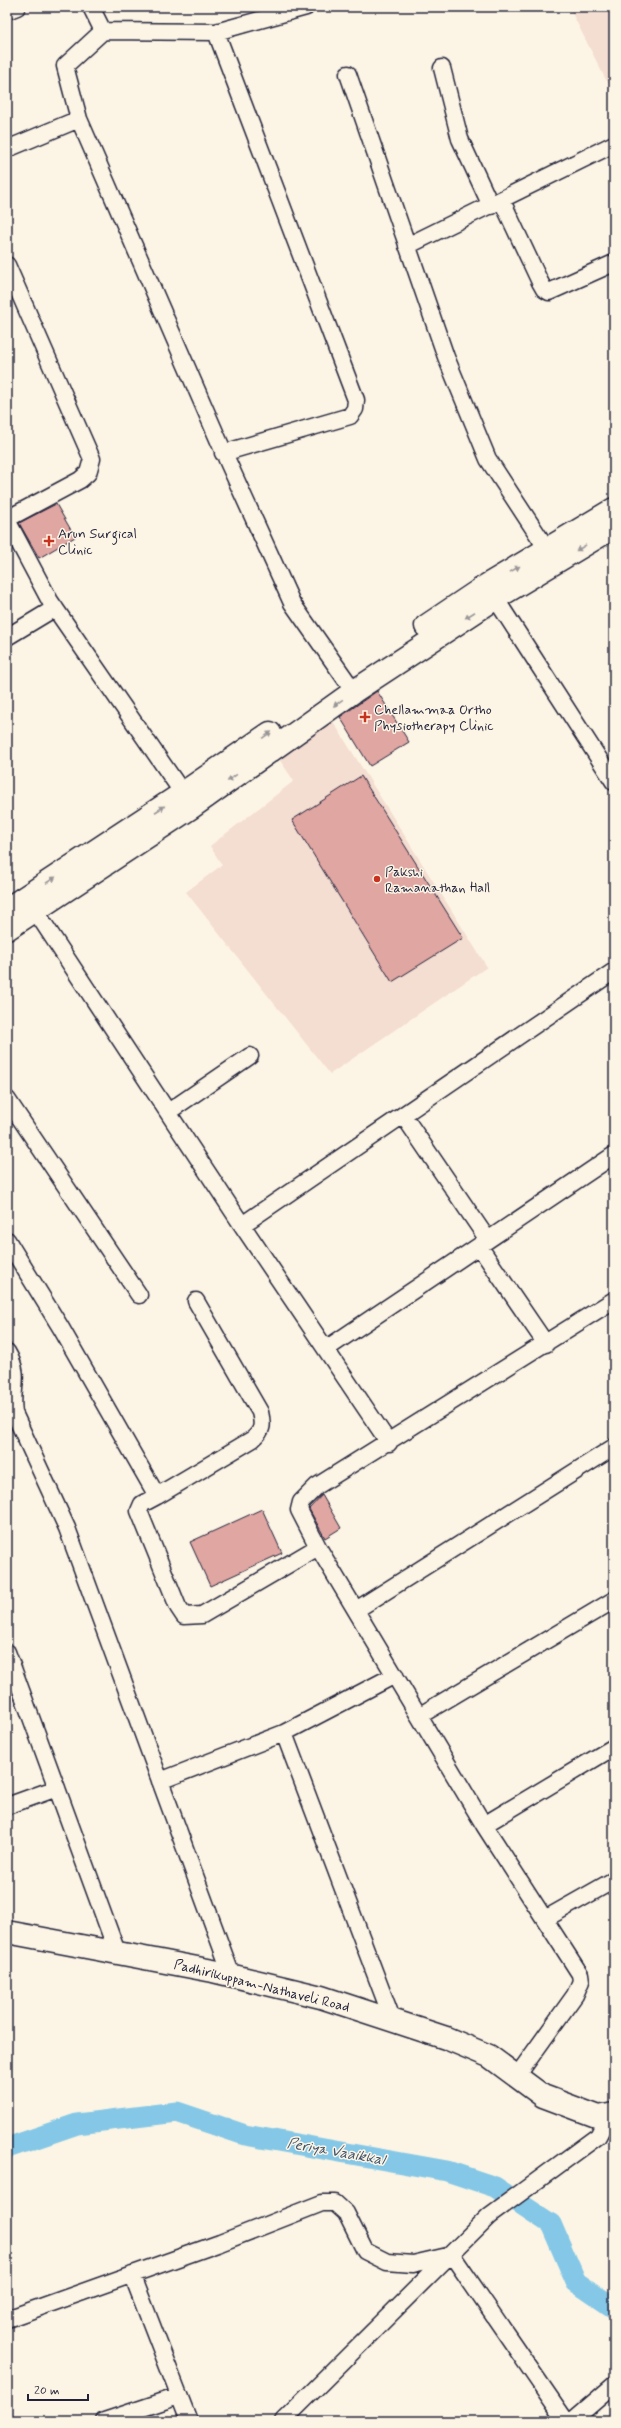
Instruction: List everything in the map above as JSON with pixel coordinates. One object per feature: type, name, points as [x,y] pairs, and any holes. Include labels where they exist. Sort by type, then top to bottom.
[{"type":"main road","points":[[7,929],[30,904],[356,690],[492,592],[547,550],[614,509]]},
{"type":"main road","points":[[188,800],[346,680],[492,592],[614,527]]},
{"type":"main road","points":[[7,909],[30,904]]},
{"type":"main road","name":"Padhirikuppam-Nathaveli Road","points":[[7,1932],[117,1952],[232,1976],[321,1997],[446,2038],[489,2056],[543,2096],[599,2117],[612,2117]]},
{"type":"street","points":[[7,11],[17,7]]},
{"type":"street","points":[[91,7],[103,31]]},
{"type":"street","points":[[306,7],[216,32],[103,31],[65,66],[79,119],[223,452],[292,603],[346,680]]},
{"type":"street","points":[[216,32],[356,400],[355,409],[350,416],[223,452]]},
{"type":"street","points":[[442,68],[460,139],[540,282],[549,292],[614,263]]},
{"type":"street","points":[[348,74],[446,357],[488,459],[547,550]]},
{"type":"street","points":[[7,150],[79,119]]},
{"type":"street","points":[[407,246],[496,204],[614,144]]},
{"type":"street","points":[[7,265],[92,459],[92,467],[80,480],[7,520],[55,608],[188,800]]},
{"type":"street","points":[[492,592],[614,782]]},
{"type":"street","points":[[7,637],[55,608]]},
{"type":"street","points":[[30,904],[242,1226],[389,1443]]},
{"type":"street","points":[[242,1226],[614,971]]},
{"type":"street","points":[[168,1112],[250,1056]]},
{"type":"street","points":[[7,1099],[139,1295]]},
{"type":"street","points":[[403,1116],[546,1344]]},
{"type":"street","points":[[326,1349],[614,1155]]},
{"type":"street","points":[[7,1240],[61,1328],[157,1496]]},
{"type":"street","points":[[517,2076],[575,1995],[581,1981],[580,1974],[484,1825],[318,1547],[302,1519],[299,1510],[301,1502],[317,1486],[389,1443],[614,1300]]},
{"type":"street","points":[[196,1301],[260,1412],[263,1424],[260,1432],[253,1439],[142,1504],[139,1511],[178,1607],[184,1616],[202,1615],[318,1547]]},
{"type":"street","points":[[7,1352],[16,1369],[12,1402],[14,1413],[67,1528],[232,1976]]},
{"type":"street","points":[[356,1610],[612,1453]]},
{"type":"street","points":[[419,1716],[614,1600]]},
{"type":"street","points":[[7,1652],[11,1677],[57,1788],[117,1952]]},
{"type":"street","points":[[160,1781],[284,1733],[395,1675]]},
{"type":"street","points":[[284,1733],[393,2021]]},
{"type":"street","points":[[484,1825],[614,1747]]},
{"type":"street","points":[[7,1806],[57,1788]]},
{"type":"street","points":[[545,1919],[614,1880]]},
{"type":"street","points":[[283,2421],[452,2255],[489,2216],[598,2136],[612,2117]]},
{"type":"street","points":[[7,2319],[220,2243],[322,2203],[335,2203],[346,2213],[365,2251],[387,2262],[412,2264],[452,2255]]},
{"type":"street","points":[[452,2255],[566,2421]]},
{"type":"street","points":[[132,2274],[189,2421]]},
{"type":"street","points":[[572,2421],[614,2385]]},
{"type":"street","points":[[104,2421],[179,2396]]},
{"type":"shaded area","points":[[569,7],[614,7],[614,91],[605,78]]},
{"type":"shaded area","points":[[327,712],[487,967],[330,1074],[186,892],[222,865],[210,846],[294,781],[273,750]]},
{"type":"building","points":[[56,504],[75,537],[39,558],[19,523]]},
{"type":"building","points":[[377,691],[409,742],[370,766],[340,717]]},
{"type":"building","name":"Pakshi Ramanathan Hall","points":[[361,776],[463,938],[392,982],[292,820]]},
{"type":"building","points":[[322,1495],[341,1528],[325,1538],[309,1509]]},
{"type":"building","points":[[262,1509],[282,1553],[210,1586],[190,1542]]},
{"type":"waterway","name":"Periya Vaaikkal","points":[[7,2148],[77,2124],[177,2112],[245,2135],[447,2171],[495,2187],[551,2224],[576,2282],[614,2308]]},
{"type":"place","name":"Arun Surgical Clinic","points":[[49,541]]},
{"type":"place","name":"Chellammaa Ortho Physiotherapy Clinic","points":[[365,717]]},
{"type":"place","name":"Pakshi Ramanathan Hall","points":[[377,879]]}]
